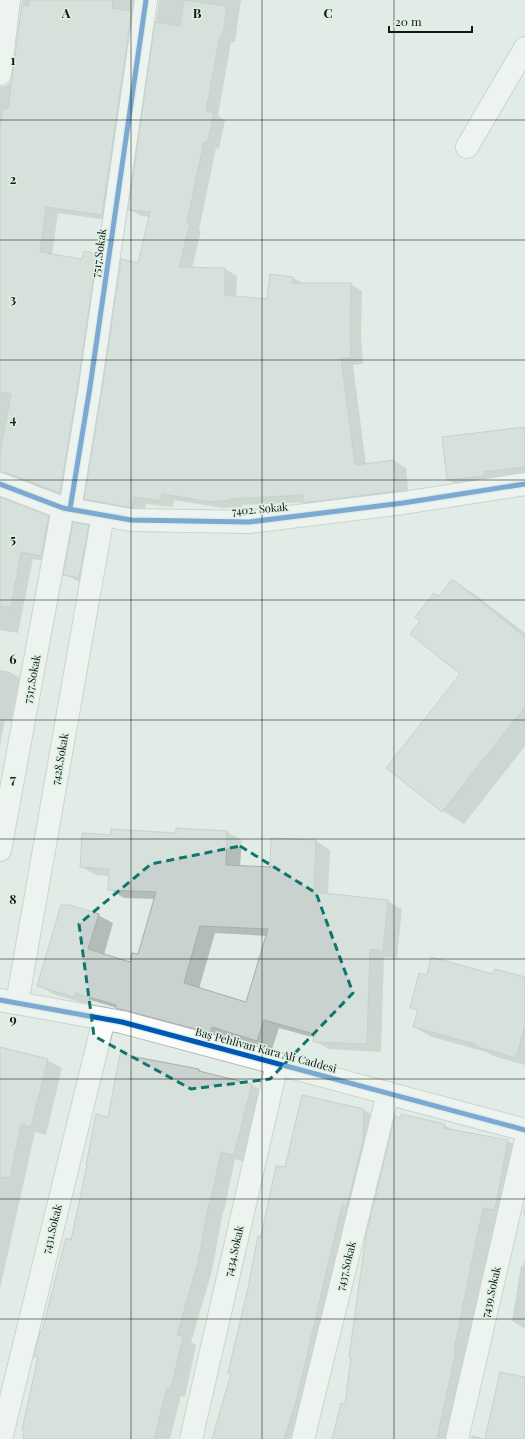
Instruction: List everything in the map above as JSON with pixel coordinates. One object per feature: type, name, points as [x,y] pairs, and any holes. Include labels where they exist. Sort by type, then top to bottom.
[{"type":"street","points":[[0,74],[9,0]]},
{"type":"street","name":"7517.Sokak","points":[[0,850],[90,387],[146,0]]},
{"type":"street","points":[[467,147],[525,48]]},
{"type":"street","name":"7402. Sokak","points":[[0,484],[67,509],[131,520],[249,522],[403,503],[525,484]]},
{"type":"street","name":"7428.Sokak","points":[[8,1002],[103,515]]},
{"type":"street","name":"Baş Pehlivan Kara Ali Caddesi","points":[[8,1002],[122,1022],[525,1130]]},
{"type":"street","name":"7431.Sokak","points":[[1,1439],[104,1019]]},
{"type":"street","name":"7434.Sokak","points":[[191,1439],[277,1064]]},
{"type":"street","name":"7437.Sokak","points":[[303,1439],[388,1093]]},
{"type":"street","name":"7439.Sokak","points":[[457,1439],[525,1144]]},
{"type":"highlighted area","points":[[240,846],[316,893],[353,993],[270,1079],[191,1089],[94,1036],[79,924],[151,864]]},
{"type":"building","points":[[29,0],[113,0],[112,8],[132,11],[102,215],[46,207],[40,252],[82,259],[84,251],[97,254],[78,385],[60,493],[4,472],[0,472],[0,453],[11,394],[0,392],[0,131],[3,108],[8,108],[22,5],[29,6]]},
{"type":"building","points":[[184,0],[227,6],[223,36],[220,36],[206,111],[214,113],[207,143],[204,142],[187,222],[190,223],[179,267],[225,268],[225,295],[267,299],[270,274],[293,277],[292,283],[351,283],[351,358],[341,358],[355,465],[394,460],[397,491],[303,503],[303,495],[230,499],[211,502],[162,494],[161,501],[134,497],[132,508],[84,499],[121,259],[138,263],[150,212],[128,210],[155,22],[180,26]]},
{"type":"building","points":[[525,427],[524,467],[484,472],[484,476],[447,480],[442,437]]},
{"type":"building","points":[[0,497],[49,516],[41,556],[21,552],[11,608],[0,606]]},
{"type":"building","points":[[73,522],[89,525],[79,578],[63,575]]},
{"type":"building","points":[[452,579],[525,637],[525,707],[442,812],[386,768],[460,674],[410,634],[420,621],[415,617],[434,593],[439,596]]},
{"type":"building","points":[[176,828],[227,831],[226,865],[270,867],[271,838],[316,840],[314,892],[388,900],[383,951],[370,949],[367,1044],[313,1042],[314,1034],[264,1020],[257,1041],[212,1027],[210,1033],[116,1008],[116,1005],[75,993],[74,997],[37,986],[61,905],[70,905],[99,914],[88,949],[130,962],[132,953],[138,954],[156,892],[108,890],[109,869],[80,867],[82,833],[111,835],[111,829],[176,833]],"holes":[[[200,926],[268,929],[246,1002],[184,983]]]},
{"type":"building","points":[[431,957],[493,974],[495,969],[525,977],[525,1025],[516,1058],[474,1046],[475,1044],[413,1027],[418,1010],[410,1008],[419,973],[427,975]]},
{"type":"building","points":[[0,1047],[48,1059],[31,1127],[21,1125],[10,1178],[0,1177]]},
{"type":"building","points":[[120,1054],[199,1069],[199,1071],[252,1084],[234,1155],[221,1152],[210,1204],[209,1203],[198,1262],[177,1335],[183,1336],[171,1389],[167,1388],[154,1439],[23,1439],[24,1431],[22,1430],[38,1357],[34,1356],[40,1331],[42,1331],[66,1238],[71,1240],[96,1114],[108,1117]]},
{"type":"building","points":[[302,1095],[364,1109],[363,1141],[347,1206],[342,1205],[297,1398],[284,1439],[212,1439],[231,1374],[228,1373],[248,1288],[258,1236],[261,1237],[276,1166],[285,1167]]},
{"type":"building","points":[[401,1114],[445,1124],[444,1128],[508,1140],[495,1210],[483,1208],[454,1349],[456,1350],[437,1439],[332,1439],[341,1403],[345,1404],[351,1357],[349,1357],[366,1235],[395,1116],[400,1118]]},
{"type":"building","points":[[500,1372],[525,1377],[525,1439],[485,1439]]},
{"type":"cycle path","points":[[70,509],[90,387],[146,0]]},
{"type":"cycle path","points":[[0,484],[63,508],[131,520],[249,522],[403,503],[525,484]]},
{"type":"cycle path","points":[[0,1000],[122,1022],[525,1130]]}]
